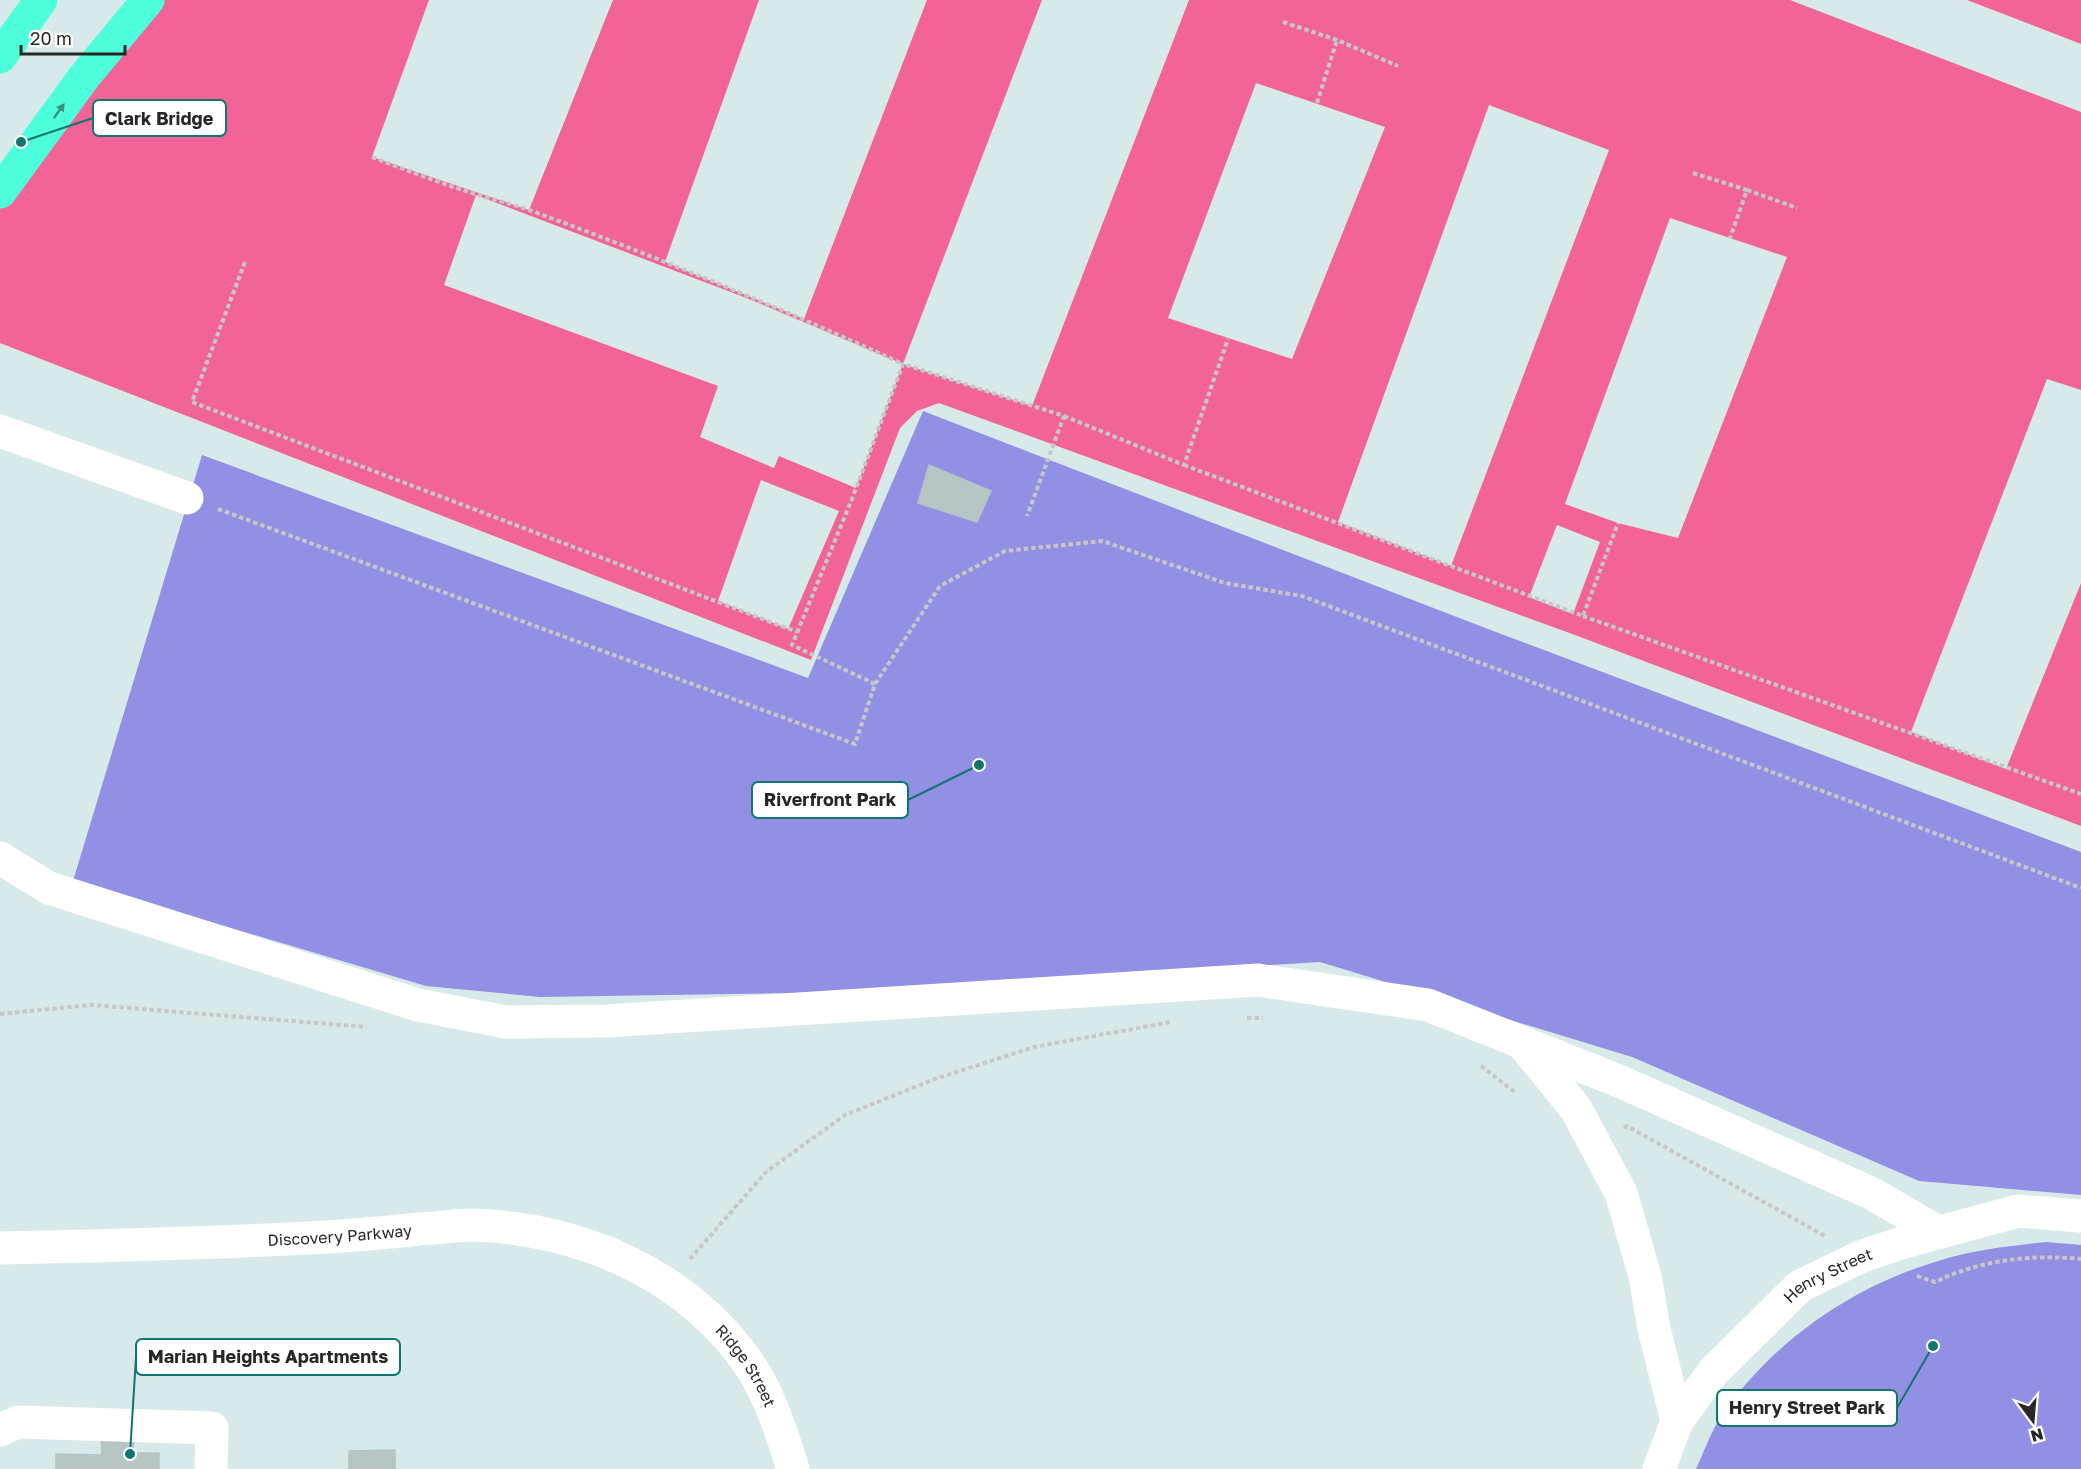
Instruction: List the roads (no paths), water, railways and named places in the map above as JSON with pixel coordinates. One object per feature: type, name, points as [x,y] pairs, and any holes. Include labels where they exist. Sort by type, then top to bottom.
[{"type":"highway","points":[[0,57],[41,0]]},
{"type":"highway","points":[[0,192],[84,77],[148,0]]},
{"type":"street","points":[[0,431],[187,498]]},
{"type":"street","points":[[0,858],[49,888],[418,1005],[506,1022],[606,1021],[1258,980],[1428,1005],[1619,1081],[1871,1193],[1938,1232]]},
{"type":"street","points":[[1522,1043],[1576,1109],[1621,1193],[1645,1276],[1654,1329],[1677,1421]]},
{"type":"street","name":"Henry Street","points":[[1659,1469],[1677,1421],[1714,1371],[1800,1286],[1860,1257],[1938,1232],[2018,1211],[2081,1216]]},
{"type":"street","name":"Discovery Parkway","points":[[0,1248],[187,1244],[346,1236],[471,1225],[520,1228],[568,1237],[625,1259],[668,1285]]},
{"type":"street","name":"Ridge Street","points":[[668,1285],[706,1315],[742,1354],[772,1407],[794,1469]]},
{"type":"street","points":[[0,1430],[18,1422],[212,1428],[211,1469]]},
{"type":"place","name":"Clark Bridge","points":[[21,142]]},
{"type":"place","name":"Riverfront Park","points":[[979,765]]},
{"type":"place","name":"Henry Street Park","points":[[1933,1346]]},
{"type":"place","name":"Marian Heights Apartments","points":[[130,1454]]}]
